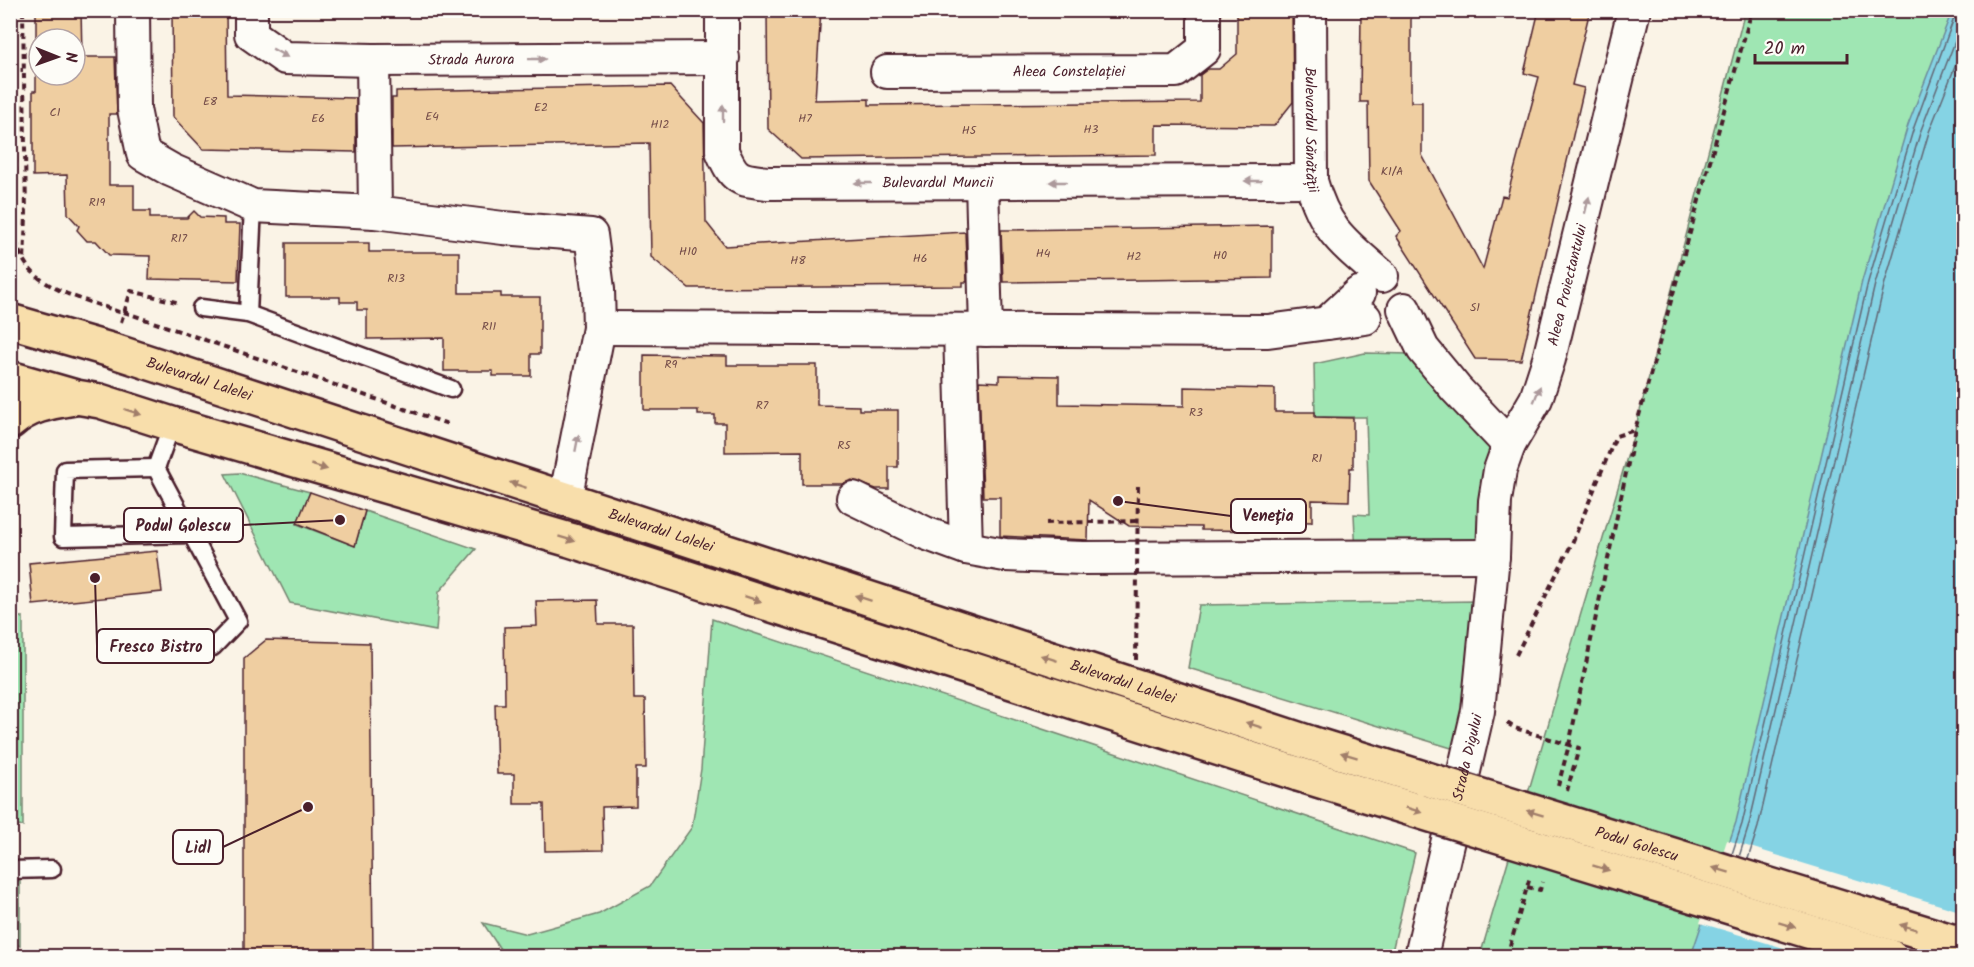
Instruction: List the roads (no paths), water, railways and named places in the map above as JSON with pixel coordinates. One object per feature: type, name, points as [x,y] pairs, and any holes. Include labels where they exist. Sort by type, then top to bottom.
[{"type":"main road","name":"Bulevardul Lalelei","points":[[10,321],[114,351],[1310,743]]},
{"type":"main road","points":[[10,378],[76,397],[100,401],[570,540],[1298,774],[1889,957]]},
{"type":"main road","points":[[10,422],[20,413],[36,405],[76,397]]},
{"type":"main road","name":"Podul Golescu","points":[[1310,743],[1964,945]]},
{"type":"street","points":[[133,10],[134,109],[143,154],[171,170],[253,206],[375,213],[503,228],[591,235],[598,289],[599,328],[565,500]]},
{"type":"street","name":"Strada Aurora","points":[[251,10],[251,34],[285,58],[373,60],[723,58]]},
{"type":"street","name":"Bulevardul Muncii","points":[[722,10],[722,151],[730,171],[745,180],[768,183],[1311,181]]},
{"type":"street","name":"Aleea Constelației","points":[[887,72],[1176,71],[1204,49],[1204,10]]},
{"type":"street","name":"Bulevardul Sănătății","points":[[1310,10],[1311,181],[1317,203],[1329,225],[1343,242],[1376,301],[1423,349],[1456,389],[1509,445]]},
{"type":"street","name":"Aleea Proiectantului","points":[[1492,556],[1495,501],[1500,470],[1509,445],[1536,399],[1549,359],[1634,10]]},
{"type":"street","points":[[373,60],[375,213]]},
{"type":"street","points":[[966,548],[973,330],[982,182]]},
{"type":"street","points":[[599,328],[1268,331],[1327,323],[1376,301]]},
{"type":"street","points":[[853,498],[925,533],[966,548],[1005,555],[1083,558],[1492,556]]},
{"type":"street","name":"Strada Digului","points":[[1421,957],[1478,711],[1492,556]]},
{"type":"lane","points":[[248,314],[253,206]]},
{"type":"lane","points":[[201,308],[248,314],[451,389]]},
{"type":"lane","points":[[172,424],[156,468],[238,621],[213,647]]},
{"type":"lane","points":[[156,468],[65,470],[63,537],[191,534]]},
{"type":"lane","points":[[10,870],[52,869]]},
{"type":"water","points":[[1952,11],[1963,11],[1963,956],[1691,956],[1736,822],[1862,281],[1908,125]]},
{"type":"place","name":"Veneția","points":[[1118,501]]},
{"type":"place","name":"Podul Golescu","points":[[340,520]]},
{"type":"place","name":"Fresco Bistro","points":[[95,578]]},
{"type":"place","name":"Lidl","points":[[308,807]]}]
